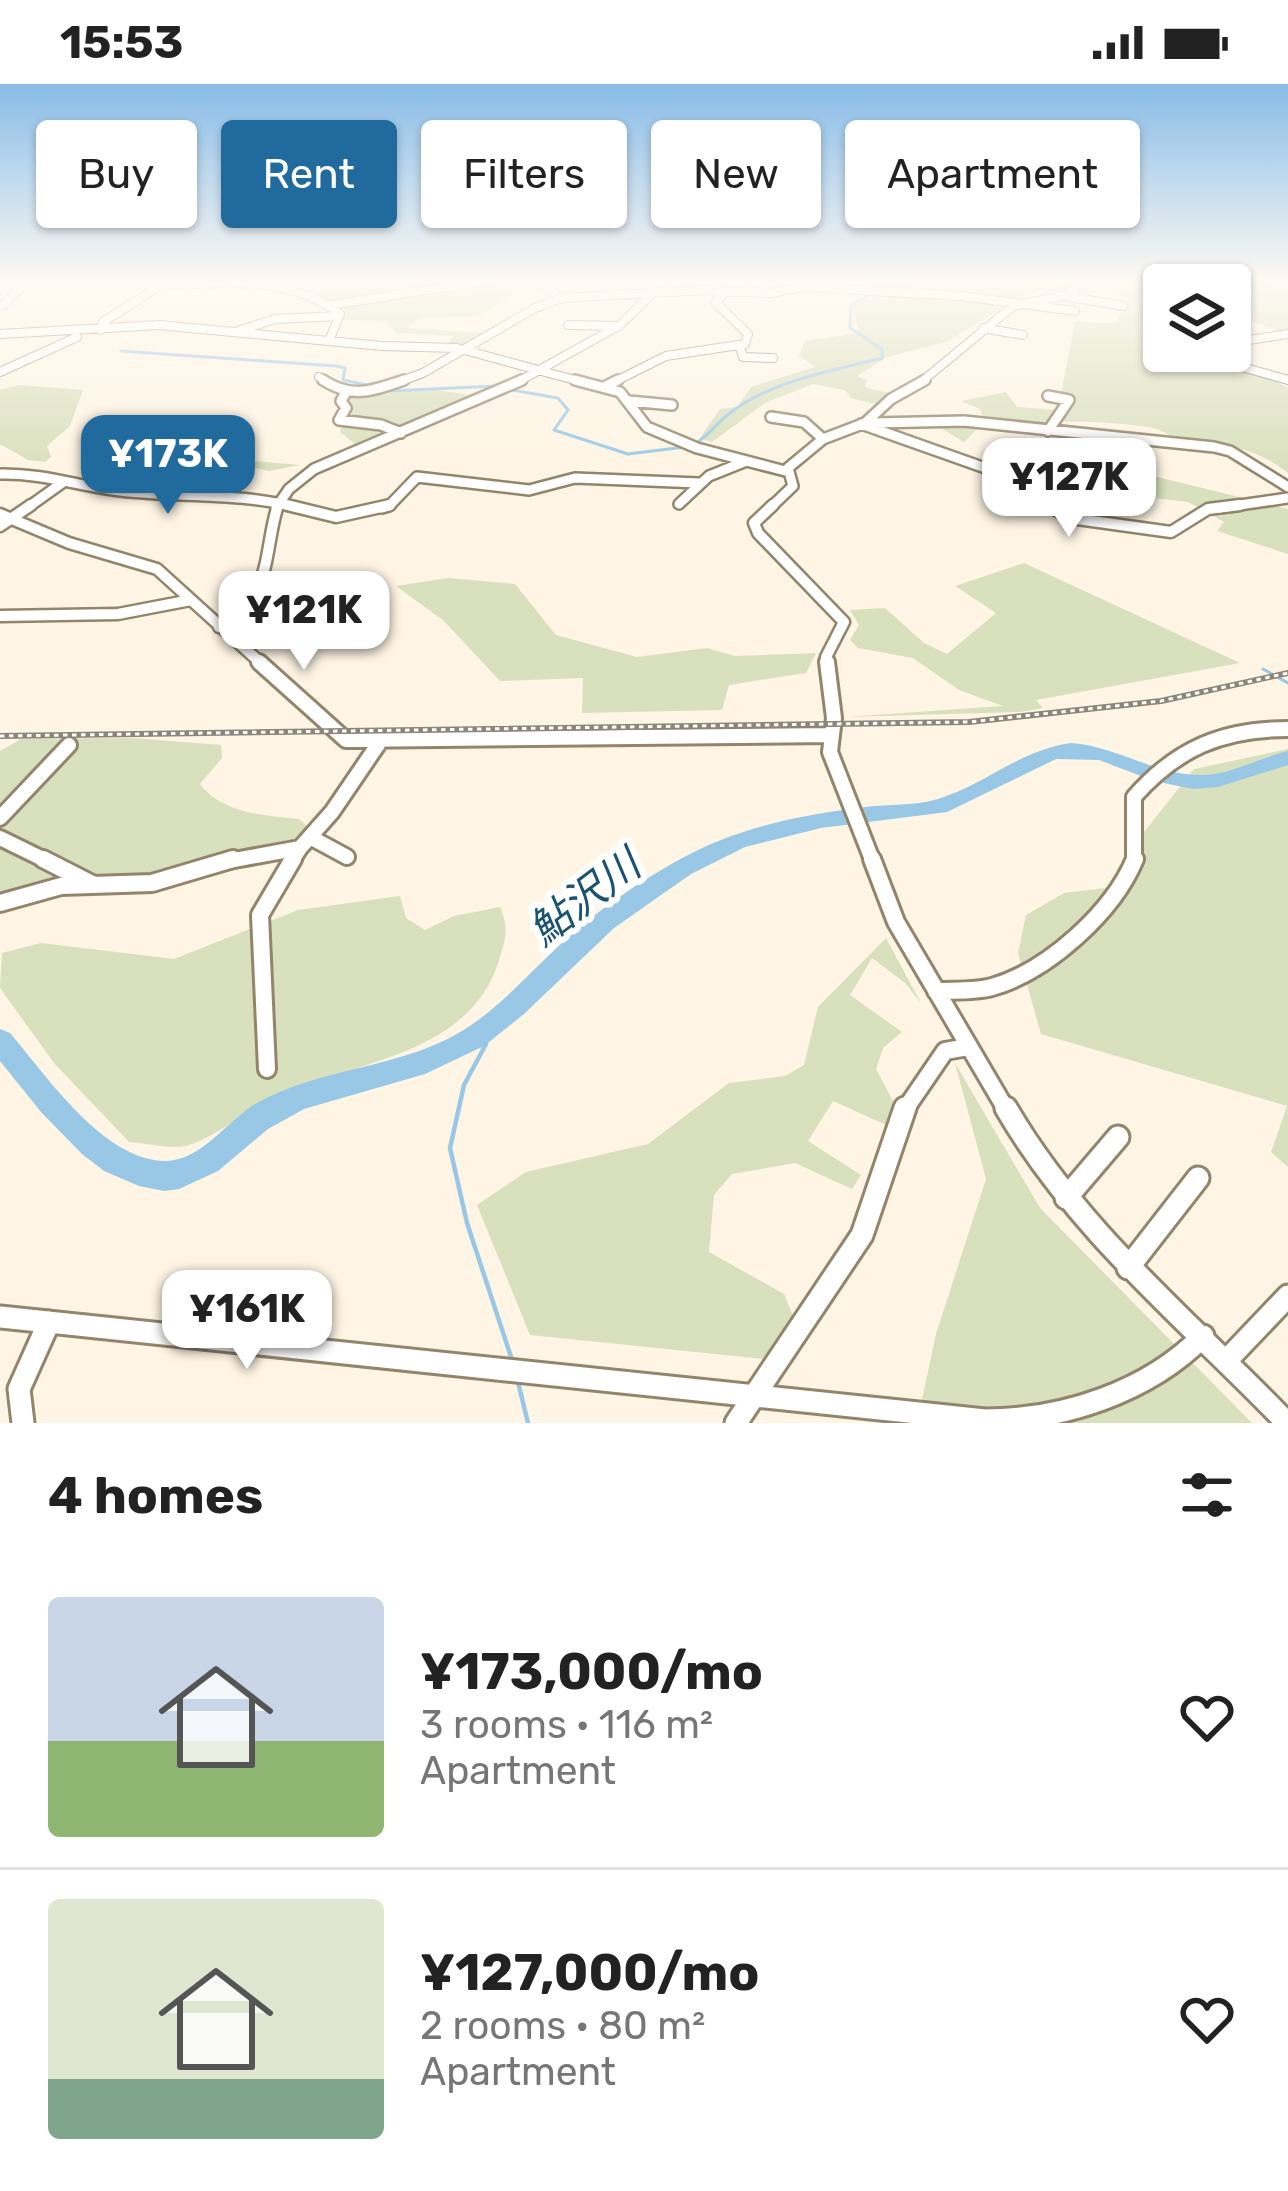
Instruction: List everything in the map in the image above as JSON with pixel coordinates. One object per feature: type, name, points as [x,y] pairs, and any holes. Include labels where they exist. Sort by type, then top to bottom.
[{"type":"street","points":[[0,372],[64,344]]},
{"type":"street","points":[[387,344],[462,349],[620,392],[647,427],[691,446],[789,472]]},
{"type":"street","points":[[319,376],[345,394],[377,390],[423,373],[471,344]]},
{"type":"street","points":[[218,627],[230,621],[268,572],[280,500],[314,470],[486,399],[585,344]]},
{"type":"street","points":[[604,387],[657,359],[744,344]]},
{"type":"street","points":[[965,344],[928,378],[789,464],[793,486],[754,523],[758,533],[844,622],[826,657],[830,752],[896,922],[968,1046],[1026,1143],[1066,1198],[1128,1268],[1203,1336],[1287,1423]]},
{"type":"street","points":[[740,347],[743,357],[773,358]]},
{"type":"street","points":[[689,352],[715,361]]},
{"type":"street","points":[[1251,370],[1288,380]]},
{"type":"street","points":[[345,394],[341,401],[346,408],[339,420],[381,425],[401,433]]},
{"type":"street","points":[[1048,396],[1070,400],[1048,431]]},
{"type":"street","points":[[629,401],[672,405]]},
{"type":"street","points":[[771,417],[813,427],[964,421],[1230,451],[1288,487]]},
{"type":"street","points":[[858,425],[988,469],[1070,518],[1171,532],[1208,509],[1288,498]]},
{"type":"street","points":[[813,427],[823,439]]},
{"type":"street","points":[[679,504],[699,483],[746,461]]},
{"type":"street","points":[[0,474],[44,473],[62,483],[154,494],[280,500],[336,518],[389,506],[417,477],[529,490],[574,478],[699,483]]},
{"type":"street","points":[[0,526],[7,515],[62,483]]},
{"type":"street","points":[[7,515],[69,543],[157,569],[337,736],[379,743],[832,730]]},
{"type":"street","points":[[0,616],[118,614],[191,600]]},
{"type":"street","points":[[936,991],[992,987],[1024,974],[1100,910],[1127,883],[1137,855],[1134,797],[1177,752],[1257,728],[1288,729]]},
{"type":"street","points":[[267,1069],[260,915],[305,842],[379,743]]},
{"type":"street","points":[[0,818],[69,745]]},
{"type":"street","points":[[0,838],[97,886]]},
{"type":"street","points":[[0,903],[61,886],[152,883],[305,842],[347,856]]},
{"type":"street","points":[[736,1423],[862,1235],[905,1108],[927,1072],[946,1051],[968,1046]]},
{"type":"street","points":[[1066,1198],[1118,1137]]},
{"type":"street","points":[[1128,1268],[1198,1178]]},
{"type":"street","points":[[1226,1360],[1288,1296]]},
{"type":"street","points":[[0,1317],[1010,1419],[1108,1396],[1158,1377],[1183,1360],[1203,1336]]},
{"type":"street","points":[[23,1423],[19,1389],[49,1322]]},
{"type":"green space","points":[[804,344],[936,344],[887,357],[857,376],[867,380],[865,387],[889,393],[875,404],[851,398],[845,390],[813,384],[765,403],[712,442],[700,438],[720,409],[737,407],[751,387],[815,367],[799,356]]},
{"type":"green space","points":[[1071,344],[1143,344],[1143,372],[1251,372],[1251,366],[1288,388],[1288,473],[1254,453],[1185,441],[1148,427],[1020,423],[978,428],[964,442],[940,428],[939,421],[984,419],[980,409],[961,401],[1006,392],[1017,407],[1058,410]]},
{"type":"green space","points":[[18,385],[83,390],[70,426],[47,446],[51,457],[45,462],[28,460],[0,444],[0,390]]},
{"type":"green space","points":[[432,389],[481,397],[359,447],[340,432],[344,395]]},
{"type":"green space","points":[[202,442],[243,460],[300,465],[144,478],[130,491],[92,485],[124,474],[161,471],[169,459]]},
{"type":"green space","points":[[1092,454],[1130,458],[1145,474],[1288,509],[1288,554],[1217,531],[1224,522],[1188,502],[1121,494],[1056,474],[1057,466]]},
{"type":"green space","points":[[1024,563],[1240,663],[1036,700],[1043,708],[1021,712],[845,717],[1003,706],[959,690],[913,658],[858,648],[850,640],[859,625],[850,610],[885,608],[924,643],[947,654],[996,613],[955,586]]},
{"type":"green space","points":[[448,578],[515,584],[556,635],[637,657],[707,648],[735,656],[816,653],[806,673],[729,685],[722,710],[582,713],[583,678],[500,681],[444,621],[396,586]]},
{"type":"green space","points":[[133,738],[221,745],[222,758],[200,784],[209,794],[245,811],[299,819],[309,828],[295,844],[167,875],[40,882],[0,897],[0,751],[21,739]]},
{"type":"green space","points":[[1288,749],[1288,1167],[1271,1152],[1287,1106],[1041,1034],[1018,953],[1026,915],[1064,893],[1123,886],[1144,832],[1194,769]]},
{"type":"green space","points":[[400,896],[406,918],[425,930],[454,916],[500,907],[505,933],[499,960],[485,990],[466,1014],[414,1048],[291,1090],[185,1146],[129,1142],[54,1063],[0,988],[2,953],[41,943],[174,959],[298,910]]},
{"type":"green space","points":[[886,938],[921,1003],[905,983],[872,958],[850,995],[902,1032],[883,1048],[876,1069],[893,1101],[886,1125],[833,1101],[808,1141],[861,1175],[852,1189],[795,1163],[732,1174],[714,1195],[709,1252],[784,1294],[794,1318],[775,1360],[530,1335],[477,1205],[526,1172],[648,1144],[729,1083],[785,1076],[804,1065],[818,1007]]},
{"type":"green space","points":[[955,1063],[1040,1208],[1252,1423],[917,1423],[936,1334],[986,1179]]},
{"type":"waterway","points":[[695,444],[730,413],[765,392],[882,358],[882,349],[875,344]]},
{"type":"waterway","points":[[121,351],[336,366],[345,368],[343,380],[367,385]]},
{"type":"waterway","points":[[387,391],[497,386]]},
{"type":"waterway","points":[[512,390],[558,398],[568,410],[554,430],[628,454],[685,447]]},
{"type":"waterway","points":[[1263,669],[1288,683]]},
{"type":"waterway","name":"鮎沢川","points":[[0,1041],[92,1144],[139,1171],[179,1174],[207,1161],[258,1119],[295,1099],[425,1062],[474,1038],[605,921],[682,868],[737,842],[821,821],[939,807],[1053,752],[1103,754],[1193,782],[1218,780],[1288,758]]},
{"type":"waterway","points":[[487,1028],[486,1044],[464,1085],[450,1148],[467,1223],[513,1363]]},
{"type":"waterway","points":[[517,1378],[528,1423]]},
{"type":"railway","points":[[0,736],[969,722],[1161,701],[1288,673]]}]
